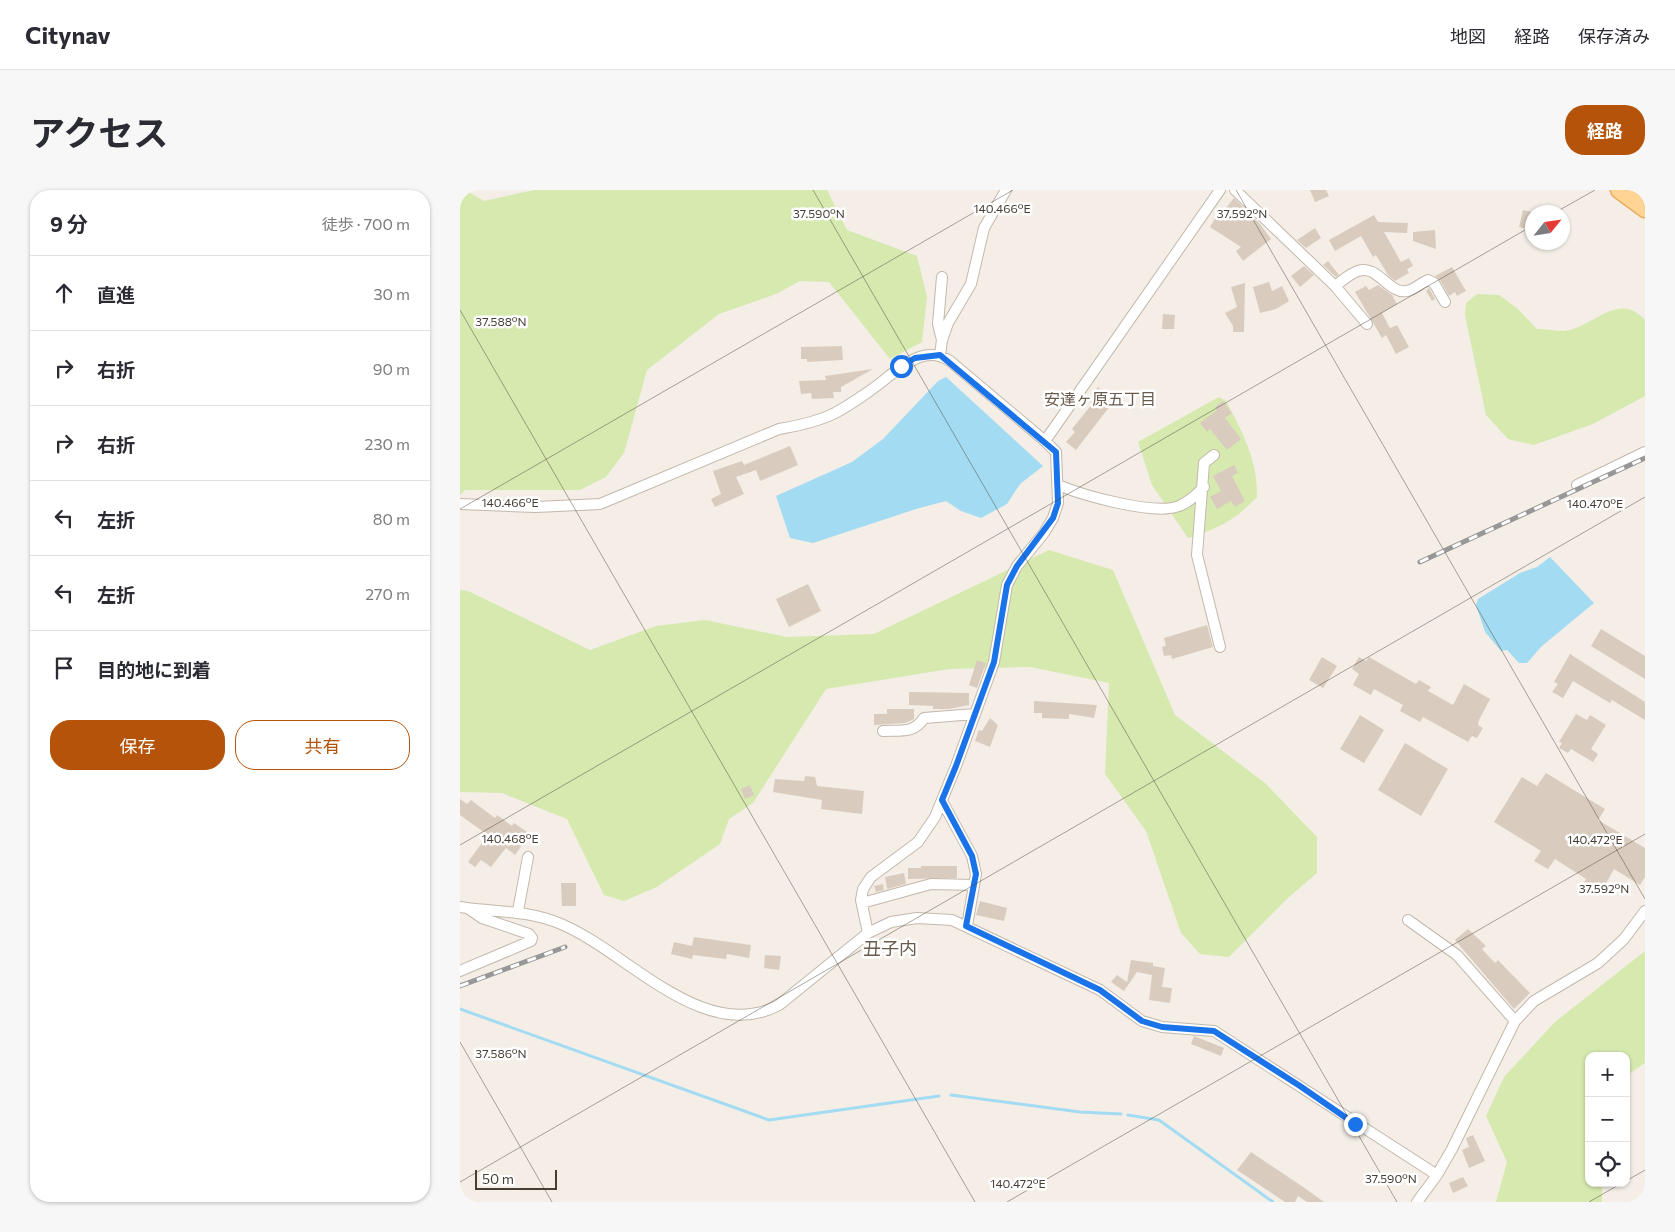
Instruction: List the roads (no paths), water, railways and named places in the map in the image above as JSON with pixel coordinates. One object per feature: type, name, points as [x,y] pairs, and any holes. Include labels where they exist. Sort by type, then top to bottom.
[{"type":"main road","points":[[1619,190],[1645,209]]},
{"type":"street","points":[[940,355],[942,340],[948,324],[971,284],[984,228],[1006,190]]},
{"type":"street","points":[[1045,441],[1220,190]]},
{"type":"street","points":[[1235,190],[1335,286],[1367,324]]},
{"type":"street","points":[[1335,286],[1358,271],[1364,270],[1372,272],[1398,291],[1407,291],[1428,280],[1434,283],[1445,302]]},
{"type":"street","points":[[942,278],[938,324],[942,340]]},
{"type":"street","points":[[460,504],[536,508],[600,504],[779,429],[834,413],[915,358],[940,355],[1056,452],[1058,503],[1053,518],[1017,566],[1007,585],[994,662],[934,817],[918,842],[870,877],[863,889],[862,903],[868,933]]},
{"type":"street","points":[[1577,485],[1645,452]]},
{"type":"street","points":[[1214,455],[1204,463],[1204,487],[1197,555],[1220,647]]},
{"type":"street","points":[[1058,485],[1093,497],[1160,509],[1178,507],[1193,498],[1204,487]]},
{"type":"street","points":[[883,731],[913,730],[919,726],[924,718],[975,714]]},
{"type":"street","points":[[942,800],[972,856],[976,874],[966,926]]},
{"type":"street","points":[[518,912],[528,857]]},
{"type":"street","points":[[862,903],[931,884],[974,885]]},
{"type":"street","points":[[464,907],[518,912],[560,924],[585,936],[697,1007],[721,1014],[747,1016],[767,1012],[780,1005],[868,933],[891,922],[918,918],[952,920],[1100,990],[1142,1021],[1162,1027],[1214,1031],[1355,1124],[1437,1175]]},
{"type":"street","points":[[460,971],[531,941],[532,938],[529,934],[482,918],[464,907]]},
{"type":"street","points":[[1417,1202],[1437,1175],[1515,1021],[1534,1001],[1598,963],[1624,939],[1645,911]]},
{"type":"street","points":[[1408,920],[1457,955],[1515,1021]]},
{"type":"water","points":[[946,377],[1043,466],[1020,484],[1007,504],[981,518],[961,511],[946,501],[813,543],[790,538],[776,496],[852,462],[883,439],[938,381]]},
{"type":"water","points":[[1550,557],[1594,603],[1542,646],[1527,663],[1519,663],[1507,650],[1501,651],[1485,632],[1476,605],[1478,599],[1520,573],[1537,567]]},
{"type":"waterway","points":[[460,1009],[769,1120],[939,1096]]},
{"type":"waterway","points":[[951,1095],[1080,1112],[1121,1114]]},
{"type":"waterway","points":[[1128,1115],[1159,1120],[1273,1202]]},
{"type":"railway","points":[[1420,562],[1645,458]]},
{"type":"railway","points":[[460,986],[565,947]]},
{"type":"district","name":"安達ヶ原五丁目","points":[[1100,398]]},
{"type":"district","name":"丑子内","points":[[890,948]]}]
